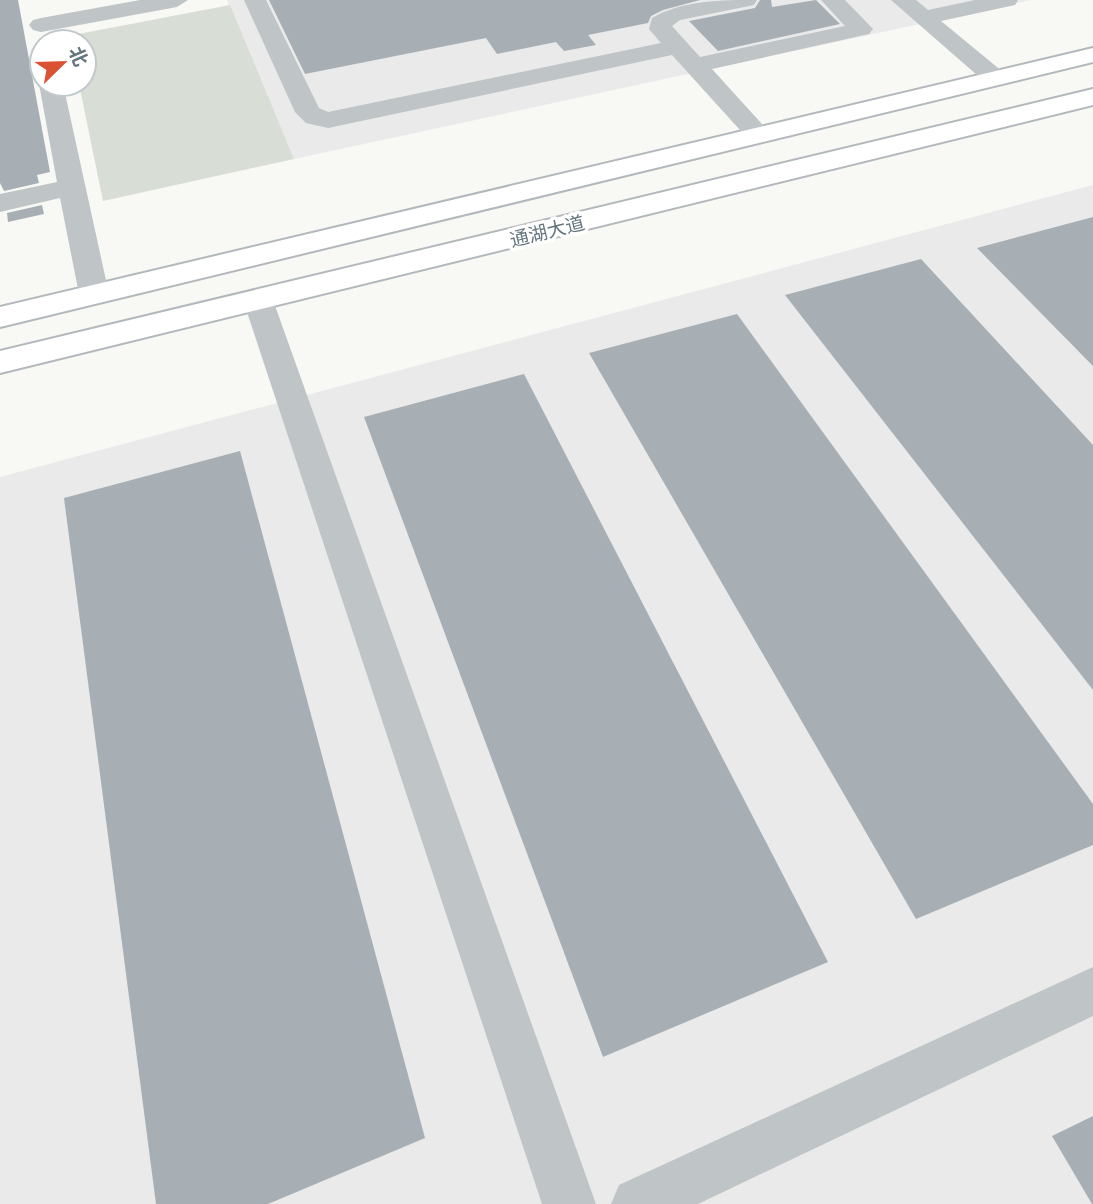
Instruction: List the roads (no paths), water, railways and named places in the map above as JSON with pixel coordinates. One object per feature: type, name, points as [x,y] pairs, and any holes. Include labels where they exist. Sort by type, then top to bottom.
[{"type":"main road","name":"通湖大道","points":[[0,317],[1093,55]]},
{"type":"main road","name":"通湖大道","points":[[0,362],[1093,97]]},
{"type":"lane","points":[[42,24],[177,0]]},
{"type":"lane","points":[[255,0],[308,112],[315,118],[328,120],[677,47]]},
{"type":"lane","points":[[746,0],[664,19],[660,23],[661,29],[758,134]]},
{"type":"lane","points":[[694,66],[861,29],[832,0]]},
{"type":"lane","points":[[902,0],[994,77]]},
{"type":"lane","points":[[923,18],[1007,0]]},
{"type":"lane","points":[[54,98],[94,294]]},
{"type":"lane","points":[[0,203],[72,187]]},
{"type":"lane","points":[[258,300],[569,1204]]},
{"type":"lane","points":[[638,1204],[1093,991]]}]
